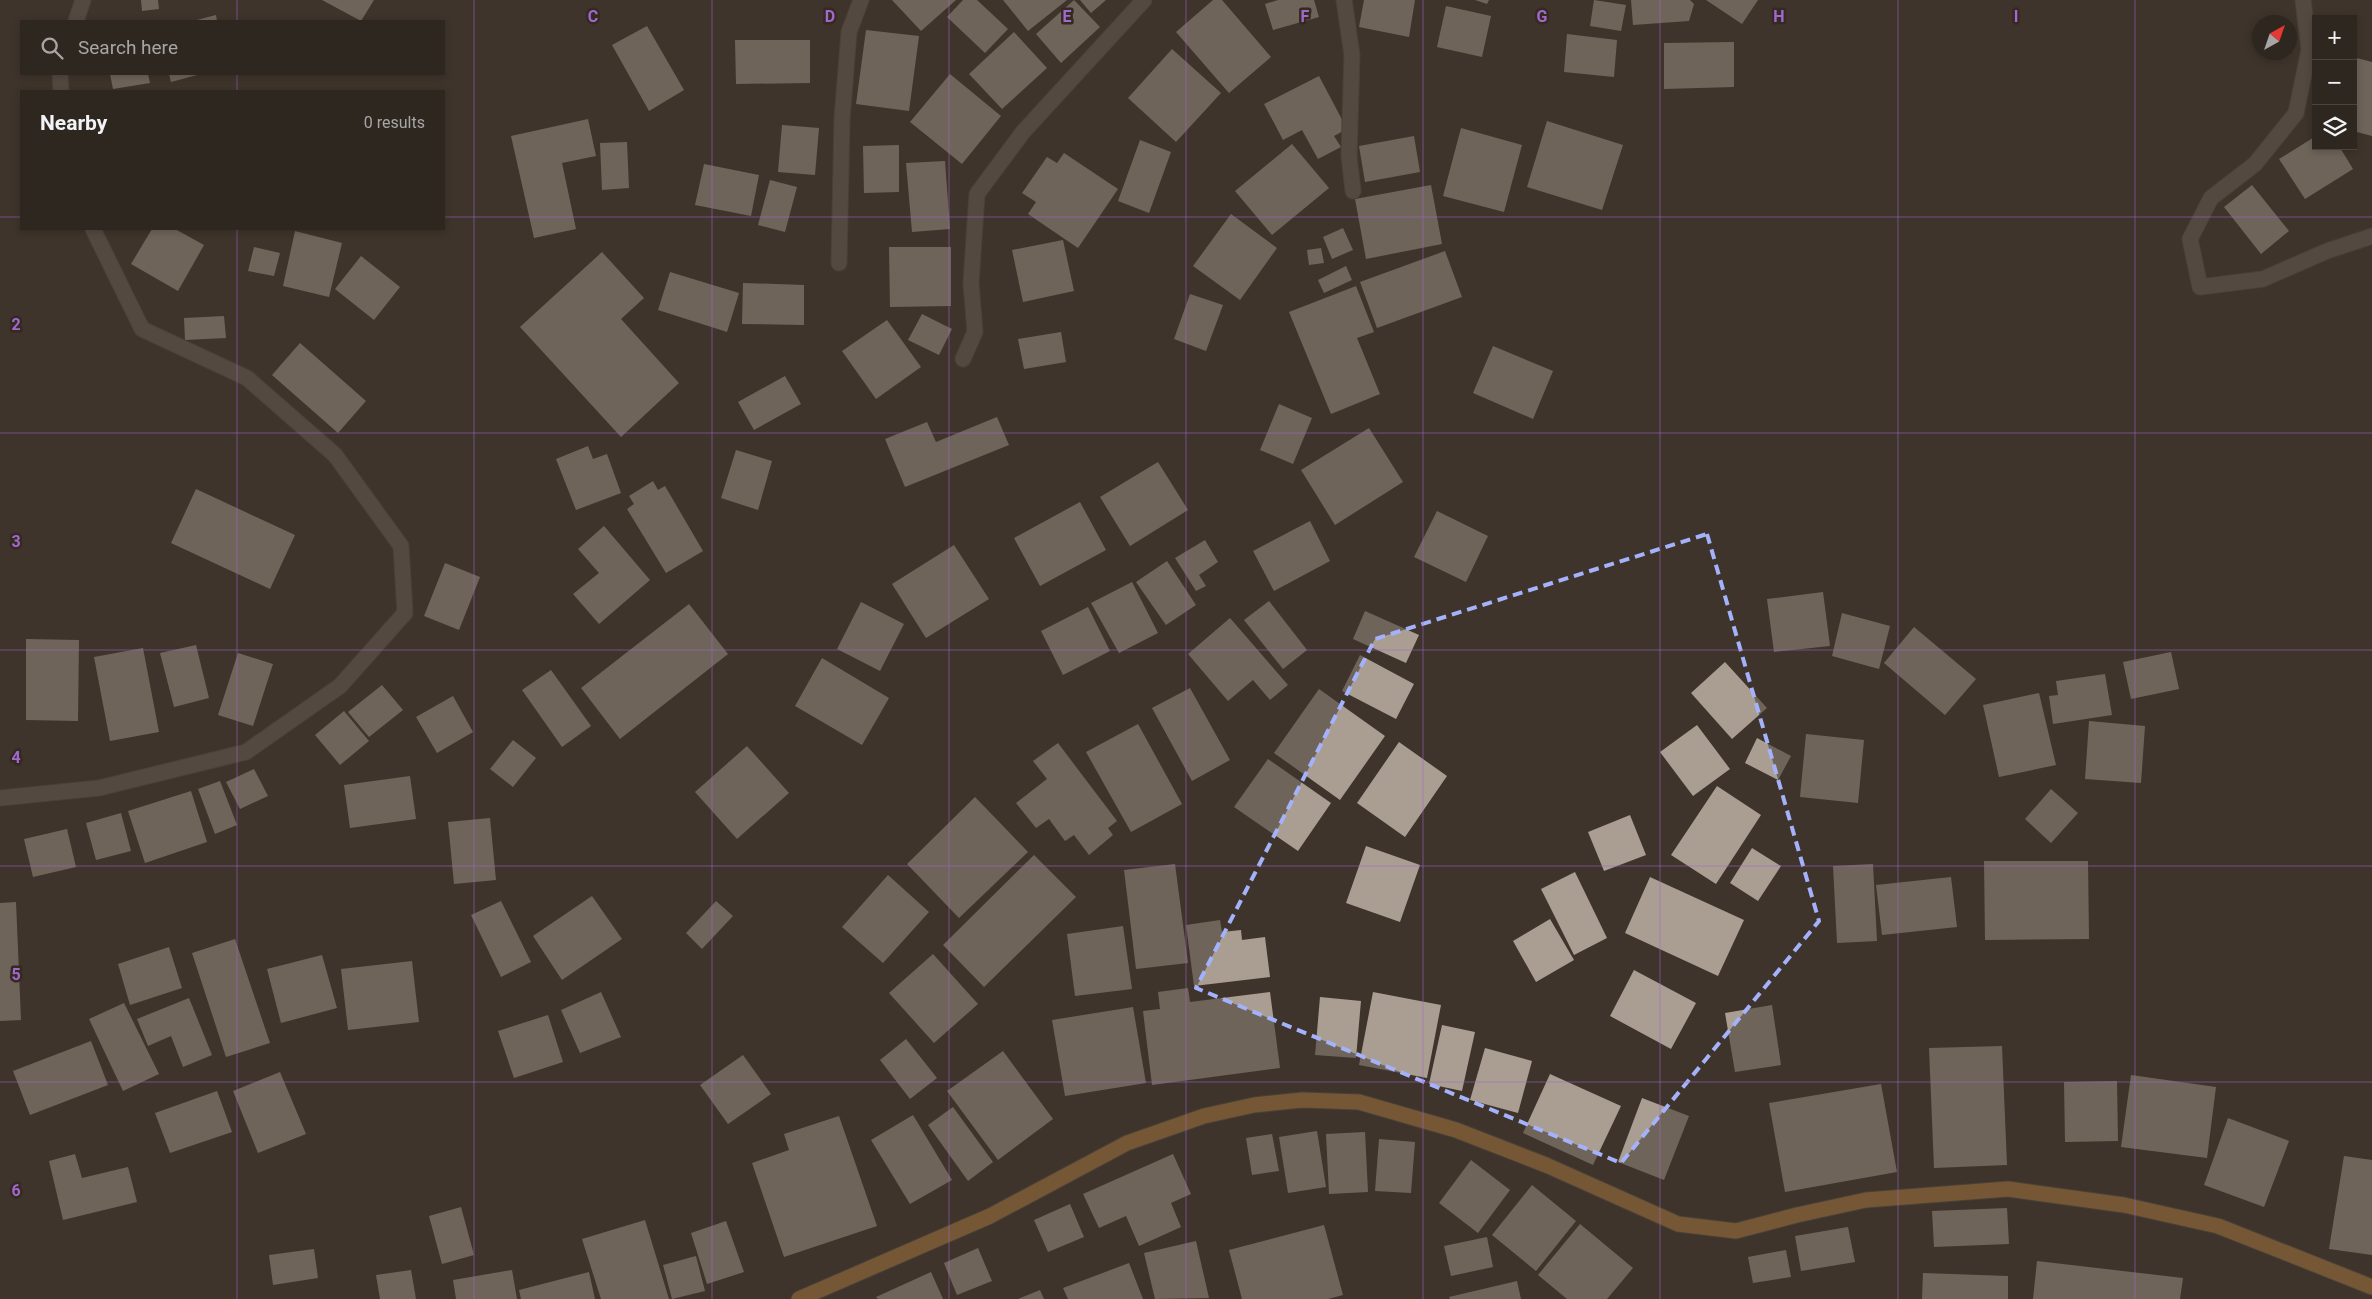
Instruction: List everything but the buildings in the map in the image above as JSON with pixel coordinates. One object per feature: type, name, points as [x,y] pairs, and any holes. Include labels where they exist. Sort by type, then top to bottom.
[{"type":"main road","points":[[799,1299],[990,1216],[1128,1143],[1204,1116],[1254,1105],[1302,1100],[1359,1102],[1456,1130],[1546,1165],[1678,1224],[1736,1231],[1866,1200],[2008,1189],[2124,1204],[2218,1226],[2372,1287]]},
{"type":"street","points":[[76,20],[83,0]]},
{"type":"street","points":[[839,264],[842,119],[848,41],[849,32],[861,0]]},
{"type":"street","points":[[963,359],[975,332],[971,283],[977,194],[1023,132],[1144,0]]},
{"type":"street","points":[[1344,0],[1352,55],[1349,156],[1353,191]]},
{"type":"street","points":[[2303,0],[2309,50],[2296,113],[2255,164],[2211,198],[2190,239],[2200,287],[2264,280],[2327,251],[2372,236]]},
{"type":"street","points":[[60,75],[61,90]]},
{"type":"street","points":[[0,798],[99,788],[246,752],[340,686],[405,614],[401,546],[335,455],[247,378],[142,329],[94,230]]},
{"type":"highlighted area","points":[[1707,534],[1819,921],[1621,1163],[1196,988],[1375,639]]}]
